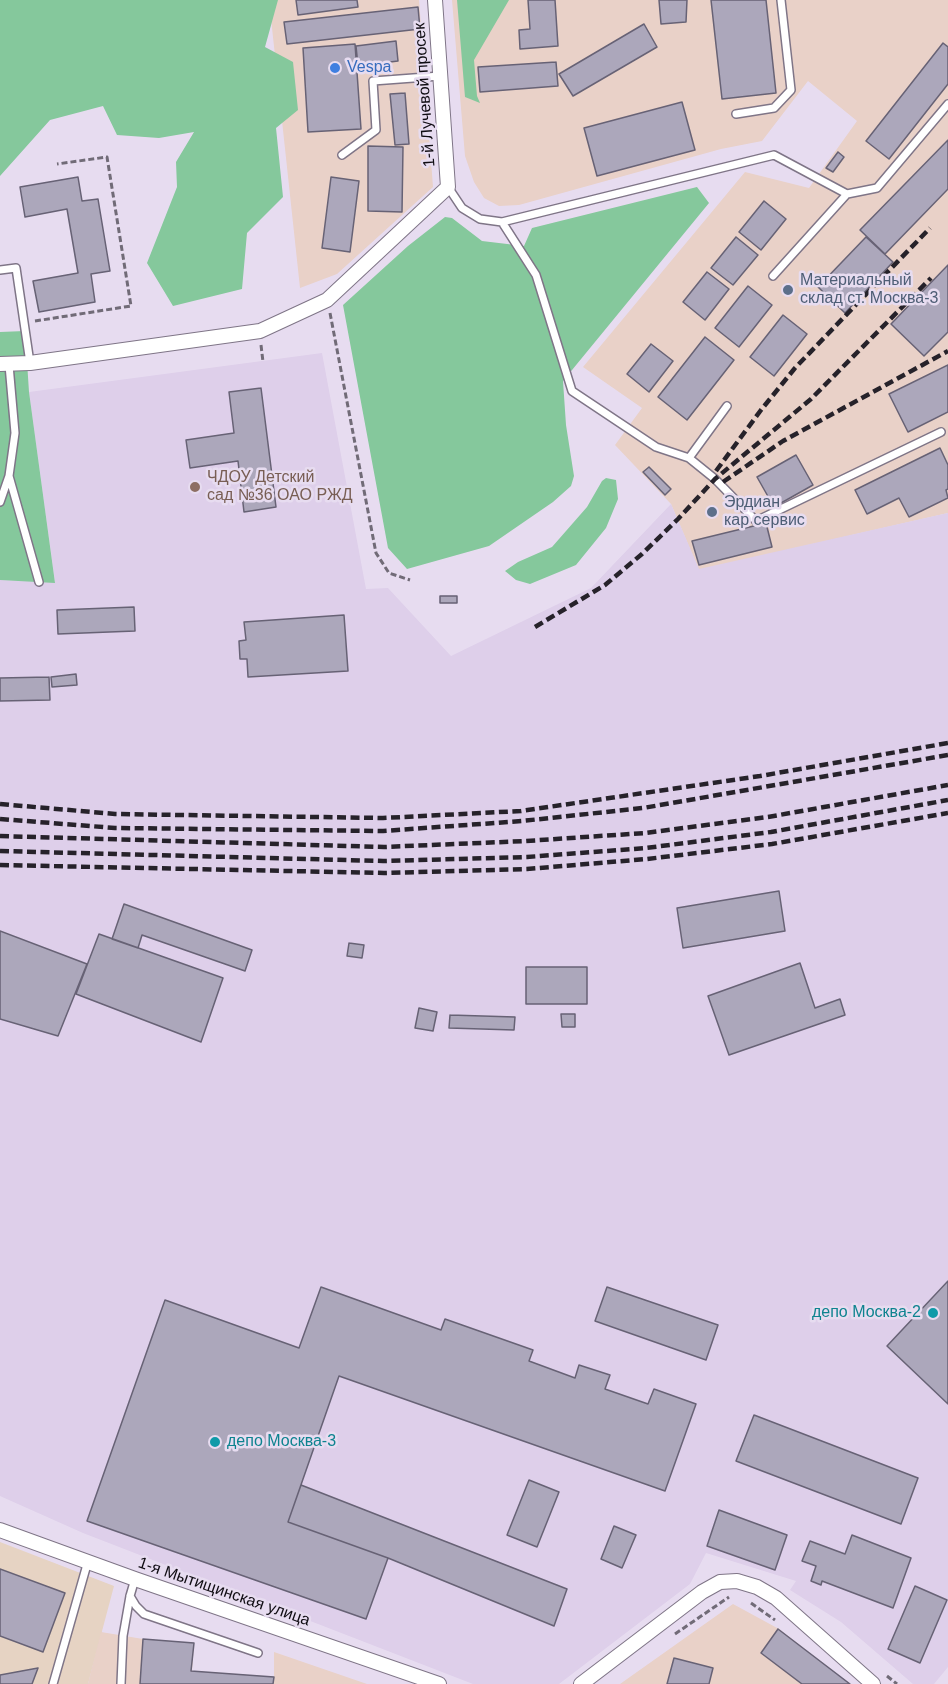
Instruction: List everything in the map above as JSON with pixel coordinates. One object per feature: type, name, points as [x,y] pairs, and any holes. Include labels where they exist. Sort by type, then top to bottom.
[{"type":"street","name":"1-й Лучевой просек","points":[[435,0],[448,187]]},
{"type":"street","points":[[4,364],[30,363],[260,331],[327,300],[448,187]]},
{"type":"street","name":"1-я Мытищинская улица","points":[[0,1530],[439,1684]]},
{"type":"street","points":[[581,1684],[702,1592],[720,1582],[737,1581],[757,1587],[776,1598],[873,1684]]},
{"type":"lane","points":[[736,114],[774,108],[791,90],[781,0]]},
{"type":"lane","points":[[342,155],[376,130],[372,81],[440,76]]},
{"type":"lane","points":[[773,276],[847,194],[877,188],[948,104]]},
{"type":"lane","points":[[448,187],[462,208],[480,219],[502,222],[774,155],[847,194]]},
{"type":"lane","points":[[502,222],[536,275],[572,391],[656,447],[689,458],[715,479],[756,521],[941,432]]},
{"type":"lane","points":[[0,270],[16,268],[30,363]]},
{"type":"lane","points":[[0,502],[9,476],[15,433],[4,364]]},
{"type":"lane","points":[[689,458],[727,406]]},
{"type":"lane","points":[[9,476],[39,582]]},
{"type":"lane","points":[[53,1684],[88,1562]]},
{"type":"lane","points":[[121,1684],[123,1636],[135,1579]]},
{"type":"lane","points":[[130,1596],[135,1606],[144,1614],[258,1653]]},
{"type":"path","points":[[24,323],[131,306],[107,157],[57,164]]},
{"type":"path","points":[[327,300],[376,553],[389,573],[410,580]]},
{"type":"path","points":[[667,1640],[731,1595]]},
{"type":"path","points":[[749,1602],[783,1625]]},
{"type":"shaded area","points":[[269,0],[419,0],[433,187],[337,274],[300,288]]},
{"type":"shaded area","points":[[452,0],[948,0],[948,513],[699,570],[671,504],[615,445],[642,408],[583,367],[745,172],[809,188],[857,121],[808,81],[762,141],[721,149],[519,205],[499,206],[484,198],[474,182],[465,156]]},
{"type":"shaded area","points":[[322,353],[366,589],[388,588],[451,656],[591,588],[671,504],[699,569],[948,513],[948,1667],[934,1684],[913,1684],[841,1622],[790,1590],[796,1581],[706,1553],[690,1584],[559,1684],[473,1684],[83,1533],[0,1496],[0,580],[55,582],[29,392]]},
{"type":"shaded area","points":[[0,1542],[114,1586],[88,1684],[0,1684]]},
{"type":"shaded area","points":[[733,1604],[779,1629],[850,1684],[620,1684]]},
{"type":"shaded area","points":[[101,1632],[143,1639],[194,1643],[192,1671],[274,1677],[274,1652],[367,1684],[88,1684]]},
{"type":"green space","points":[[0,0],[278,0],[265,47],[293,62],[298,110],[276,128],[283,197],[247,233],[242,289],[173,306],[147,263],[177,187],[176,162],[194,132],[159,138],[117,135],[103,106],[50,120],[0,176]]},
{"type":"green space","points":[[457,0],[509,0],[474,60],[477,96],[480,103],[465,97]]},
{"type":"green space","points":[[697,187],[709,203],[563,381],[566,425],[574,476],[571,486],[553,502],[489,546],[407,569],[388,548],[343,305],[408,246],[445,217],[452,218],[482,241],[524,246],[532,228]]},
{"type":"green space","points":[[25,331],[29,392],[55,583],[0,580],[0,332]]},
{"type":"green space","points":[[606,478],[616,480],[618,499],[606,528],[576,565],[530,584],[516,580],[505,571],[518,562],[552,547],[587,507]]},
{"type":"building","points":[[296,0],[357,0],[358,7],[298,15]]},
{"type":"building","points":[[528,0],[555,0],[558,46],[520,49],[519,30],[530,29]]},
{"type":"building","points":[[659,0],[687,0],[686,22],[661,24]]},
{"type":"building","points":[[711,0],[766,0],[776,93],[722,99]]},
{"type":"building","points":[[418,7],[420,29],[287,44],[284,22]]},
{"type":"building","points":[[644,24],[657,47],[573,96],[559,74]]},
{"type":"building","points":[[396,41],[398,61],[358,66],[356,46]]},
{"type":"building","points":[[943,43],[948,47],[948,84],[889,159],[866,141]]},
{"type":"building","points":[[355,44],[361,129],[308,132],[303,48]]},
{"type":"building","points":[[556,62],[558,86],[480,92],[478,67]]},
{"type":"building","points":[[405,93],[409,144],[395,145],[390,94]]},
{"type":"building","points":[[682,102],[695,150],[597,176],[584,128]]},
{"type":"building","points":[[948,140],[948,189],[885,254],[860,230]]},
{"type":"building","points":[[368,146],[403,147],[402,212],[368,211]]},
{"type":"building","points":[[838,152],[844,157],[833,172],[826,168]]},
{"type":"building","points":[[78,177],[82,201],[98,199],[110,271],[91,274],[95,302],[39,312],[33,281],[78,273],[67,209],[25,217],[20,187]]},
{"type":"building","points":[[331,177],[359,181],[350,252],[322,248]]},
{"type":"building","points":[[764,201],[786,219],[761,250],[739,232]]},
{"type":"building","points":[[736,237],[758,255],[733,285],[711,268]]},
{"type":"building","points":[[866,237],[893,262],[845,313],[818,287]]},
{"type":"building","points":[[948,265],[948,332],[924,356],[891,324]]},
{"type":"building","points":[[707,272],[729,289],[705,320],[683,302]]},
{"type":"building","points":[[748,286],[772,305],[739,347],[715,328]]},
{"type":"building","points":[[783,315],[807,334],[774,376],[750,357]]},
{"type":"building","points":[[705,337],[734,360],[687,420],[658,397]]},
{"type":"building","points":[[651,344],[673,361],[649,392],[627,374]]},
{"type":"building","points":[[948,365],[948,412],[908,432],[889,394]]},
{"type":"building","points":[[261,388],[276,507],[244,512],[238,461],[190,468],[186,440],[234,433],[229,392]]},
{"type":"building","points":[[940,448],[948,465],[948,489],[946,490],[948,498],[909,517],[899,498],[867,514],[855,490]]},
{"type":"building","points":[[796,455],[813,485],[774,507],[757,477]]},
{"type":"building","points":[[649,467],[671,489],[665,495],[643,472]]},
{"type":"building","points":[[766,523],[772,547],[699,565],[692,541]]},
{"type":"building","points":[[440,596],[457,596],[457,603],[440,603]]},
{"type":"building","points":[[134,607],[135,631],[58,634],[57,610]]},
{"type":"building","points":[[344,615],[348,671],[248,677],[247,659],[240,659],[239,641],[246,640],[244,622]]},
{"type":"building","points":[[76,674],[77,685],[52,687],[51,677]]},
{"type":"building","points":[[49,677],[50,700],[0,701],[0,678]]},
{"type":"building","points":[[779,891],[785,931],[683,948],[677,908]]},
{"type":"building","points":[[124,904],[252,950],[245,971],[142,935],[138,948],[112,939]]},
{"type":"building","points":[[0,931],[87,964],[58,1036],[0,1019]]},
{"type":"building","points":[[99,934],[223,978],[201,1042],[76,994]]},
{"type":"building","points":[[349,943],[364,945],[362,958],[347,956]]},
{"type":"building","points":[[800,963],[815,1008],[840,999],[845,1015],[729,1055],[708,996]]},
{"type":"building","points":[[526,967],[587,967],[587,1004],[526,1004]]},
{"type":"building","points":[[419,1008],[437,1012],[433,1031],[415,1028]]},
{"type":"building","points":[[561,1014],[575,1014],[575,1027],[562,1027]]},
{"type":"building","points":[[450,1015],[515,1017],[514,1030],[449,1028]]},
{"type":"building","name":"депо Москва-2","points":[[948,1281],[948,1404],[887,1346]]},
{"type":"building","name":"депо Москва-3","points":[[321,1287],[441,1330],[445,1319],[533,1350],[529,1361],[575,1378],[579,1365],[610,1375],[605,1389],[648,1404],[654,1389],[696,1404],[665,1491],[339,1376],[288,1522],[388,1558],[366,1619],[87,1521],[165,1300],[299,1348]]},
{"type":"building","points":[[607,1287],[718,1325],[706,1360],[595,1321]]},
{"type":"building","points":[[754,1415],[918,1478],[901,1524],[736,1461]]},
{"type":"building","points":[[529,1480],[559,1492],[537,1547],[507,1535]]},
{"type":"building","points":[[301,1485],[567,1589],[554,1626],[388,1558],[288,1522]]},
{"type":"building","points":[[719,1510],[787,1535],[775,1570],[707,1546]]},
{"type":"building","points":[[614,1526],[636,1535],[622,1568],[601,1559]]},
{"type":"building","points":[[852,1535],[911,1558],[893,1608],[822,1581],[821,1585],[811,1581],[816,1566],[802,1561],[810,1541],[845,1554]]},
{"type":"building","points":[[0,1569],[65,1593],[43,1652],[0,1636]]},
{"type":"building","points":[[915,1586],[947,1600],[920,1663],[888,1649]]},
{"type":"building","points":[[778,1629],[850,1684],[802,1684],[761,1653]]},
{"type":"building","points":[[143,1639],[194,1643],[191,1671],[274,1677],[273,1684],[140,1684]]},
{"type":"building","points":[[674,1658],[713,1668],[709,1684],[667,1684]]},
{"type":"building","points":[[38,1668],[32,1684],[0,1684],[0,1675]]},
{"type":"railway","points":[[716,471],[795,368],[930,228]]},
{"type":"railway","points":[[535,627],[605,585],[642,554],[715,479],[811,399],[931,278]]},
{"type":"railway","points":[[723,482],[783,441],[948,351]]},
{"type":"railway","points":[[0,804],[115,814],[383,818],[521,811],[760,776],[948,743]]},
{"type":"railway","points":[[0,819],[115,828],[383,831],[522,821],[643,808],[948,755]]},
{"type":"railway","points":[[0,836],[384,847],[526,841],[645,833],[768,817],[948,785]]},
{"type":"railway","points":[[0,851],[383,861],[527,857],[646,848],[771,832],[948,800]]},
{"type":"railway","points":[[0,865],[384,873],[527,869],[647,859],[772,844],[948,813]]},
{"type":"place","name":"Vespa","points":[[335,68]]},
{"type":"place","name":"Материальный склад ст. Москва-3","points":[[788,290]]},
{"type":"place","name":"ЧДОУ Детский сад №36 ОАО РЖД","points":[[195,487]]},
{"type":"place","name":"Эрдиан кар сервис","points":[[712,512]]},
{"type":"place","name":"депо Москва-2","points":[[933,1313]]},
{"type":"place","name":"депо Москва-3","points":[[215,1442]]}]
